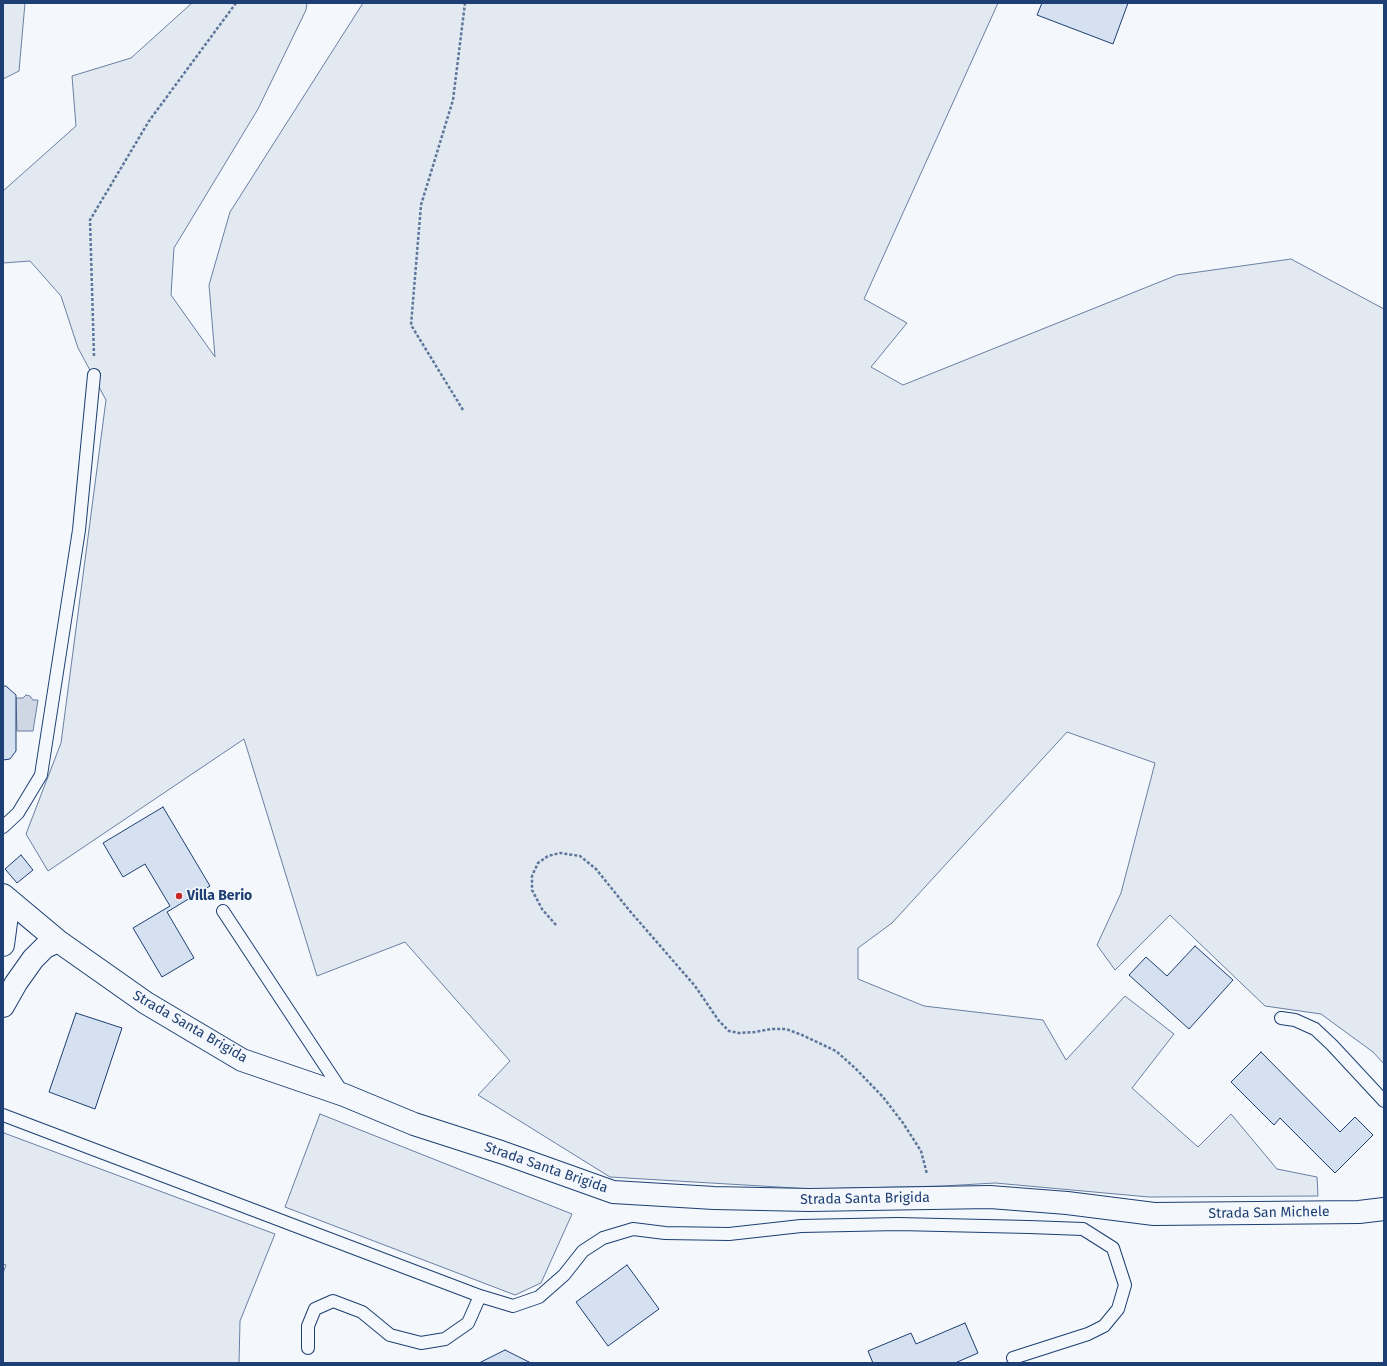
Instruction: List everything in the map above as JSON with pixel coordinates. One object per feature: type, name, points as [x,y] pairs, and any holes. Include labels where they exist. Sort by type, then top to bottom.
[{"type":"street","name":"Strada Santa Brigida","points":[[6,897],[58,941],[146,1003],[242,1060],[344,1095],[414,1124],[501,1152],[613,1192],[714,1198],[809,1200],[990,1197],[1067,1203],[1154,1214]]},
{"type":"street","name":"Strada Santa Brigida","points":[[3,945],[6,897]]},
{"type":"street","points":[[3,1006],[16,983],[33,959],[45,947],[58,941]]},
{"type":"street","name":"Strada San Michele","points":[[1154,1214],[1359,1212],[1384,1210]]},
{"type":"lane","points":[[3,827],[18,813],[41,774],[79,530],[94,375]]},
{"type":"lane","points":[[223,911],[344,1095]]},
{"type":"lane","points":[[1280,1018],[1295,1020],[1315,1029],[1332,1045],[1384,1101]]},
{"type":"lane","points":[[3,1115],[480,1296],[513,1306],[539,1297],[564,1275],[583,1251],[603,1238],[632,1229],[665,1233],[729,1234],[809,1226],[898,1224],[1083,1229],[1113,1248],[1126,1285],[1118,1309],[1104,1326],[1088,1334],[1013,1358]]},
{"type":"lane","points":[[308,1348],[308,1326],[315,1309],[333,1301],[362,1312],[390,1335],[421,1343],[445,1339],[468,1323],[480,1296]]},
{"type":"path","points":[[94,375],[90,220],[149,121],[236,3]]},
{"type":"path","points":[[463,410],[411,325],[421,205],[453,100],[465,3]]},
{"type":"path","points":[[556,925],[542,909],[532,890],[532,876],[538,863],[548,856],[560,853],[580,856],[596,869],[629,910],[695,986],[719,1021],[729,1031],[739,1033],[771,1029],[786,1029],[802,1034],[836,1051],[855,1068],[883,1097],[921,1150],[934,1198]]},
{"type":"shaded area","points":[[3,3],[25,3],[19,71],[3,79]]},
{"type":"shaded area","points":[[192,3],[307,3],[306,10],[258,109],[174,248],[171,295],[215,357],[209,285],[230,212],[363,3],[998,3],[864,299],[907,323],[871,367],[903,385],[1177,275],[1291,259],[1384,309],[1384,1064],[1373,1052],[1321,1014],[1265,1006],[1170,915],[1115,970],[1097,945],[1121,893],[1155,763],[1067,732],[892,923],[858,948],[858,979],[924,1006],[1043,1020],[1066,1060],[1125,996],[1174,1034],[1132,1088],[1198,1147],[1231,1114],[1277,1169],[1317,1177],[1318,1196],[1149,1197],[995,1183],[943,1186],[812,1189],[610,1177],[478,1095],[510,1061],[405,942],[317,976],[244,739],[48,871],[26,834],[61,743],[106,400],[78,348],[61,296],[30,261],[3,263],[3,191],[76,126],[72,76],[131,58]]},
{"type":"shaded area","points":[[26,695],[30,696],[33,700],[38,700],[33,731],[17,731],[16,698],[23,698]]},
{"type":"shaded area","points":[[320,1114],[572,1214],[541,1283],[515,1295],[285,1207]]},
{"type":"shaded area","points":[[4,1133],[275,1234],[240,1321],[239,1363],[3,1363],[3,1273],[6,1265],[3,1264]]},
{"type":"building","points":[[1042,3],[1128,3],[1113,44],[1037,15]]},
{"type":"building","points":[[3,686],[6,686],[16,695],[16,751],[10,759],[3,760]]},
{"type":"building","name":"Villa Berio","points":[[163,807],[210,886],[167,912],[194,958],[162,977],[133,928],[170,906],[145,864],[123,877],[103,843]]},
{"type":"building","points":[[21,855],[33,870],[17,883],[5,869]]},
{"type":"building","points":[[1195,946],[1233,980],[1189,1029],[1129,975],[1146,957],[1167,976]]},
{"type":"building","points":[[76,1013],[122,1028],[95,1109],[49,1092]]},
{"type":"building","points":[[1261,1052],[1340,1132],[1355,1117],[1373,1135],[1335,1173],[1280,1118],[1274,1125],[1231,1082]]},
{"type":"building","points":[[627,1265],[659,1309],[608,1346],[576,1302]]},
{"type":"building","points":[[965,1323],[978,1353],[955,1363],[873,1363],[868,1351],[911,1333],[916,1344]]},
{"type":"building","points":[[505,1350],[531,1363],[479,1363]]},
{"type":"place","name":"Villa Berio","points":[[179,896]]}]
